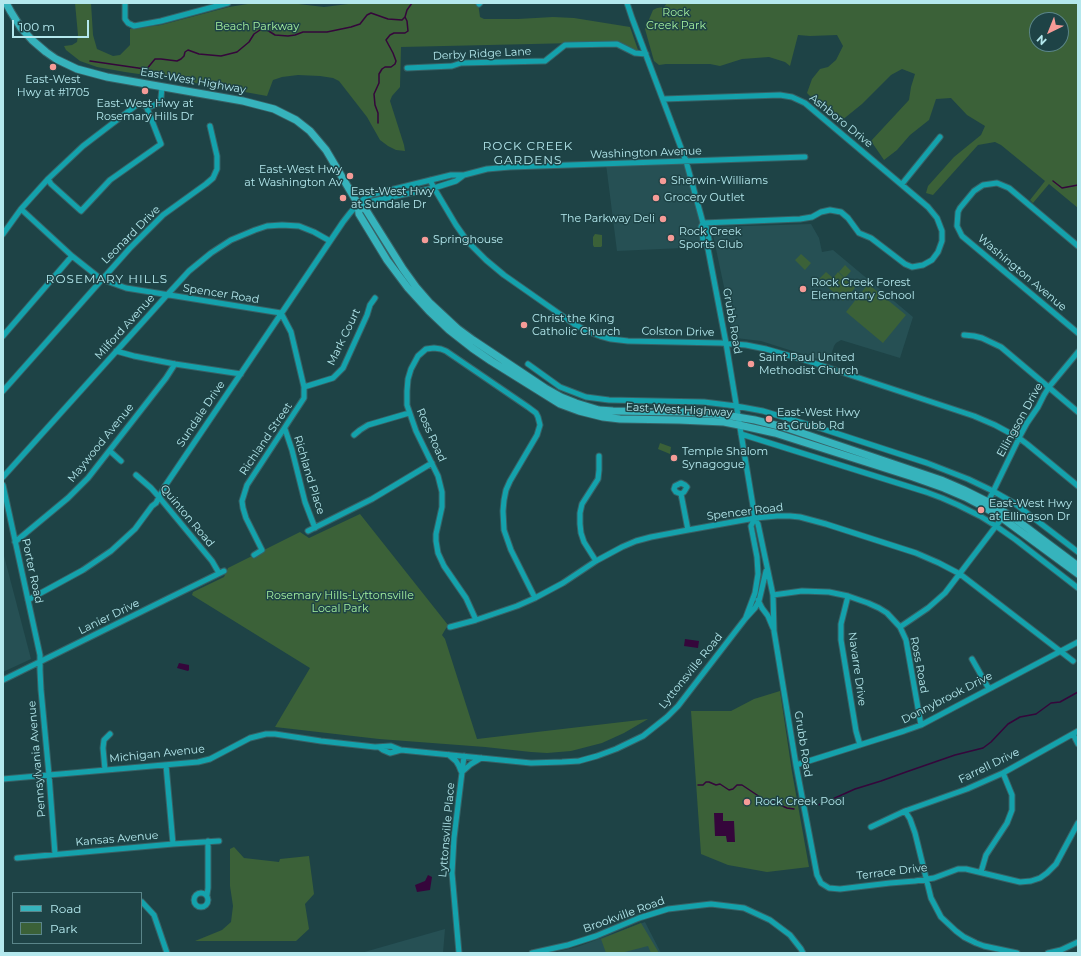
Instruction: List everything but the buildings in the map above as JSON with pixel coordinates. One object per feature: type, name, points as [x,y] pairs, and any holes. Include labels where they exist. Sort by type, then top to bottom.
[{"type":"main road","name":"East-West Highway","points":[[6,3],[25,32],[46,52],[67,65],[84,72],[243,101],[274,109],[296,120],[310,131],[326,150],[358,204],[366,210],[403,269],[429,302],[473,340],[561,398],[576,404],[599,410],[699,413],[738,417],[787,428],[952,485],[988,502],[1014,518],[1078,566]]},
{"type":"main road","name":"East-West Highway","points":[[358,204],[359,214],[387,260],[408,288],[429,311],[449,330],[472,348],[560,404],[579,412],[603,417],[709,421],[739,425],[775,433],[925,482],[966,497],[984,507],[1002,518],[1078,574]]},
{"type":"street","points":[[125,3],[125,19],[128,23],[134,26],[184,16],[228,3]]},
{"type":"street","points":[[203,3],[206,9]]},
{"type":"street","name":"Grubb Road","points":[[627,3],[686,161],[703,223],[700,227],[703,240],[707,245],[726,343],[755,518],[758,524],[766,568],[773,595],[774,631],[796,765],[817,876],[821,883]]},
{"type":"street","name":"Derby Ridge Lane","points":[[407,68],[452,66],[461,63],[545,61],[565,45],[617,44],[635,54],[646,54]]},
{"type":"street","points":[[147,108],[159,103],[162,87]]},
{"type":"street","name":"Ashboro Drive","points":[[663,99],[780,95],[792,96],[805,103],[928,207],[937,218],[942,231],[942,241],[938,252],[932,260],[918,267],[912,267],[905,264],[871,238],[859,232],[841,212],[830,210],[821,212],[812,217],[800,219],[703,223]]},
{"type":"street","points":[[3,234],[21,209],[48,179],[83,146],[138,104],[144,105],[147,108],[161,144],[110,180],[80,211],[51,184],[48,179]]},
{"type":"street","name":"Leonard Drive","points":[[3,391],[130,248],[163,215],[213,178],[217,169],[217,156],[210,126]]},
{"type":"street","points":[[902,184],[940,137]]},
{"type":"street","name":"Washington Avenue","points":[[358,204],[367,196],[451,175],[464,175],[487,169],[805,157]]},
{"type":"street","name":"Washington Avenue","points":[[358,204],[434,188],[456,181],[464,175]]},
{"type":"street","name":"Colston Drive","points":[[430,180],[456,225],[468,242],[494,268],[574,324],[587,331],[611,339],[628,341],[746,344],[766,348],[974,416],[995,425],[1019,438],[1078,486]]},
{"type":"street","name":"Washington Avenue","points":[[1078,246],[1009,188],[997,183],[983,186],[974,191],[960,208],[957,218],[957,226],[965,239],[1078,333]]},
{"type":"street","name":"Sundale Drive","points":[[28,600],[83,570],[111,551],[135,529],[152,506],[156,503],[165,486],[330,241],[350,212],[358,204]]},
{"type":"street","name":"Spencer Road","points":[[21,209],[72,256],[101,279],[126,288],[281,314]]},
{"type":"street","name":"Milford Avenue","points":[[3,478],[189,271],[211,253],[231,240],[267,226],[299,226],[330,241]]},
{"type":"street","points":[[3,336],[72,256]]},
{"type":"street","name":"Mark Court","points":[[304,387],[333,378],[343,368],[370,305],[375,298]]},
{"type":"street","name":"Richland Street","points":[[254,555],[262,550],[246,518],[243,508],[242,501],[247,485],[285,429],[304,398],[305,392],[291,332],[281,314]]},
{"type":"street","points":[[964,335],[982,338],[1000,347],[1078,412]]},
{"type":"street","name":"Ross Road","points":[[476,620],[466,598],[444,566],[438,553],[436,534],[442,507],[442,492],[438,476],[416,431],[406,398],[408,379],[411,369],[418,356],[423,351],[430,348],[446,351],[528,407],[536,413],[538,417],[540,425],[537,435],[510,481],[506,490],[503,511],[504,530],[511,550],[535,598]]},
{"type":"street","points":[[116,351],[175,364],[241,374]]},
{"type":"street","name":"Ellingson Drive","points":[[988,502],[1027,423],[1049,387],[1078,352]]},
{"type":"street","name":"Maywood Avenue","points":[[15,542],[68,498],[88,478],[166,378],[175,364]]},
{"type":"street","name":"East-West Highway","points":[[528,364],[560,387],[586,397],[609,400],[704,402],[736,406],[771,413],[927,463],[994,491],[1014,503],[1078,552]]},
{"type":"street","points":[[545,388],[550,380]]},
{"type":"street","points":[[354,435],[368,425],[409,412]]},
{"type":"street","name":"Richland Place","points":[[285,429],[292,450],[305,502],[315,528]]},
{"type":"street","points":[[741,434],[783,446],[942,498],[980,516],[996,526],[1078,588]]},
{"type":"street","points":[[110,451],[122,461]]},
{"type":"street","points":[[596,561],[584,542],[581,533],[580,513],[582,504],[598,479],[599,456]]},
{"type":"street","points":[[308,531],[372,499],[432,463]]},
{"type":"street","name":"Quinton Road","points":[[136,475],[159,497],[222,572]]},
{"type":"street","name":"Porter Road","points":[[3,485],[40,656],[40,662]]},
{"type":"street","points":[[681,494],[688,530]]},
{"type":"street","name":"Spencer Road","points":[[450,627],[476,620],[517,606],[535,598],[563,583],[596,561],[636,541],[755,518],[790,516],[826,524],[916,553],[939,563],[960,574],[1073,661]]},
{"type":"street","name":"Grubb Road","points":[[755,518],[751,526],[757,557],[758,574],[755,593],[762,608],[768,616],[774,631]]},
{"type":"street","points":[[900,627],[937,601],[945,593],[1002,518]]},
{"type":"street","name":"Lyttonsville Road","points":[[464,756],[531,763],[579,761],[616,750],[642,736],[667,717],[678,706],[755,608],[759,601],[766,568]]},
{"type":"street","name":"Lanier Drive","points":[[3,680],[222,572]]},
{"type":"street","name":"Ross Road","points":[[773,595],[793,592],[829,592],[848,596],[868,603],[879,608],[893,619],[900,627],[906,640],[921,724]]},
{"type":"street","name":"Lyttonsville Road","points":[[745,619],[755,593]]},
{"type":"street","name":"Navarre Drive","points":[[848,596],[841,624],[841,640],[856,731],[860,745]]},
{"type":"street","name":"Donnybrook Drive","points":[[796,765],[904,731],[921,724],[1078,642]]},
{"type":"street","points":[[972,659],[988,689]]},
{"type":"street","name":"Pennsylvania Avenue","points":[[40,662],[55,854]]},
{"type":"street","points":[[1076,732],[1078,744]]},
{"type":"street","name":"Farrell Drive","points":[[871,827],[905,811],[967,789],[1003,773],[1076,732]]},
{"type":"street","points":[[105,770],[103,748],[104,740],[110,734]]},
{"type":"street","name":"Michigan Avenue","points":[[3,779],[198,762],[210,759],[250,738],[266,734],[379,747],[390,753],[401,750],[464,756]]},
{"type":"street","points":[[448,754],[460,766],[462,773]]},
{"type":"street","name":"Lyttonsville Place","points":[[459,953],[452,873],[454,838],[464,756]]},
{"type":"street","points":[[462,773],[467,767],[481,758]]},
{"type":"street","points":[[166,765],[173,844]]},
{"type":"street","points":[[981,872],[986,854],[1007,824],[1012,810],[1012,795],[1003,773]]},
{"type":"street","points":[[905,811],[910,819],[915,833],[925,879],[931,898],[942,917],[956,931],[984,946],[1018,953]]},
{"type":"street","name":"Terrace Drive","points":[[821,883],[829,888],[840,889],[890,883],[915,882],[934,878],[958,869],[981,872],[1020,882],[1040,878],[1056,864],[1078,823]]},
{"type":"street","name":"Kansas Avenue","points":[[17,858],[219,840]]},
{"type":"street","points":[[207,895],[208,841]]},
{"type":"street","points":[[142,902],[154,915],[167,953]]},
{"type":"street","name":"Brookville Road","points":[[532,953],[568,945],[596,936],[638,918],[668,909],[710,904],[744,908],[770,920],[790,935],[803,953]]},
{"type":"street","points":[[1048,953],[1061,950],[1078,942]]},
{"type":"shaded area","points":[[686,161],[708,234],[705,247],[617,251],[606,164]]},
{"type":"shaded area","name":"Rock Creek Forest Elementary School","points":[[811,224],[819,238],[822,252],[833,250],[913,317],[900,358],[841,340],[834,346],[829,361],[827,362],[761,341],[736,338],[732,333],[712,230],[715,227]]},
{"type":"shaded area","points":[[3,552],[31,659],[3,672]]},
{"type":"shaded area","points":[[685,639],[699,641],[698,648],[684,646]]},
{"type":"shaded area","points":[[179,663],[189,665],[189,670],[177,668]]},
{"type":"shaded area","points":[[714,813],[723,813],[723,821],[734,821],[735,842],[727,842],[726,836],[715,836]]},
{"type":"shaded area","points":[[428,875],[432,877],[430,890],[417,892],[415,885],[425,881]]},
{"type":"shaded area","points":[[645,922],[661,953],[552,953],[577,947]]},
{"type":"shaded area","points":[[445,929],[443,953],[361,953]]},
{"type":"green space","name":"Beach Parkway","points":[[75,3],[91,3],[93,35],[97,49],[113,56],[120,55],[130,45],[130,29],[161,25],[229,7],[254,3],[290,3],[324,7],[356,3],[478,3],[480,17],[484,19],[553,17],[574,18],[630,27],[638,50],[636,51],[619,42],[401,47],[400,87],[392,96],[390,101],[405,151],[396,150],[380,140],[367,117],[339,81],[333,78],[298,75],[282,77],[273,80],[267,96],[97,67],[80,61],[66,50],[64,46],[72,45],[77,42],[78,35]]},
{"type":"green space","name":"Rock Creek Park","points":[[667,3],[1078,3],[1078,208],[1049,184],[1033,203],[1030,200],[1045,181],[1001,145],[995,142],[978,145],[933,195],[926,193],[928,186],[954,157],[981,135],[985,126],[967,115],[951,98],[936,99],[929,120],[910,135],[897,150],[884,160],[871,141],[909,100],[915,74],[902,69],[891,75],[862,104],[841,121],[807,93],[812,79],[820,69],[828,67],[836,60],[843,46],[837,35],[798,35],[790,66],[785,62],[769,57],[742,59],[720,66],[710,64],[659,65],[654,61],[645,29],[653,10],[664,7]]},
{"type":"green space","points":[[595,234],[602,235],[601,247],[594,247],[593,245],[593,237]]},
{"type":"green space","points":[[801,254],[811,263],[805,270],[795,260]]},
{"type":"green space","points":[[845,265],[851,271],[845,278],[839,272]]},
{"type":"green space","points":[[826,272],[833,278],[838,272],[855,288],[843,301],[819,279]]},
{"type":"green space","points":[[868,284],[906,315],[883,343],[846,312]]},
{"type":"green space","points":[[660,443],[671,447],[670,454],[658,449]]},
{"type":"green space","name":"Rosemary Hills-Lyttonsville Local Park","points":[[360,514],[448,625],[442,635],[445,639],[477,739],[648,719],[624,733],[602,743],[571,751],[547,753],[379,739],[275,727],[310,668],[192,595],[193,592],[224,577],[228,568],[300,532],[309,538]]},
{"type":"green space","name":"Rock Creek Pool","points":[[780,691],[792,772],[809,867],[767,872],[728,865],[701,854],[691,711],[731,711],[754,699]]},
{"type":"green space","points":[[234,847],[244,858],[279,862],[280,859],[309,856],[314,894],[305,904],[309,929],[296,941],[195,941],[222,930],[231,922],[233,906],[230,886],[230,849]]},
{"type":"green space","points":[[641,923],[659,953],[651,953],[648,946],[621,953],[606,953],[601,939]]},
{"type":"waterway","points":[[141,76],[155,59],[177,61],[181,59],[188,50],[199,54],[221,56],[237,52],[249,42],[254,34],[264,28],[275,35],[288,36],[303,32],[327,32],[351,27],[360,24],[367,15],[371,13],[388,19],[402,20],[412,3]]},
{"type":"waterway","points":[[378,123],[378,113],[375,105],[374,94],[379,83],[379,74],[382,69],[385,67],[391,67],[396,61],[386,40],[394,33],[405,33],[408,31],[405,17]]},
{"type":"waterway","points":[[90,61],[145,69]]},
{"type":"waterway","points":[[1053,181],[1062,188],[1078,185]]},
{"type":"waterway","points":[[816,804],[818,805],[855,789],[955,755],[983,748],[991,742],[1008,724],[1020,717],[1036,714],[1051,703],[1060,702],[1078,692]]},
{"type":"waterway","points":[[698,785],[703,785],[706,782],[709,782],[716,785],[720,784],[729,790],[733,789],[737,785],[742,785],[766,801],[794,809]]},
{"type":"place","name":"East-West Hwy at #1705","points":[[53,67]]},
{"type":"place","name":"East-West Hwy at Rosemary Hills Dr","points":[[145,91]]},
{"type":"place","name":"East-West Hwy at Washington Av","points":[[350,176]]},
{"type":"place","name":"Sherwin-Williams","points":[[663,181]]},
{"type":"place","name":"East-West Hwy at Sundale Dr","points":[[343,198]]},
{"type":"place","name":"Grocery Outlet","points":[[656,198]]},
{"type":"place","name":"The Parkway Deli","points":[[663,219]]},
{"type":"place","name":"Rock Creek Sports Club","points":[[671,238]]},
{"type":"place","name":"Springhouse","points":[[425,240]]},
{"type":"place","name":"Rock Creek Forest Elementary School","points":[[803,289]]},
{"type":"place","name":"Christ the King Catholic Church","points":[[524,325]]},
{"type":"place","name":"Saint Paul United Methodist Church","points":[[751,364]]},
{"type":"place","name":"East-West Hwy at Grubb Rd","points":[[769,419]]},
{"type":"place","name":"Temple Shalom Synagogue","points":[[674,458]]},
{"type":"place","name":"East-West Hwy at Ellingson Dr","points":[[981,510]]},
{"type":"place","name":"Rock Creek Pool","points":[[747,802]]},
{"type":"district","name":"ROCK CREEK GARDENS","points":[[528,153]]},
{"type":"district","name":"ROSEMARY HILLS","points":[[107,279]]}]
